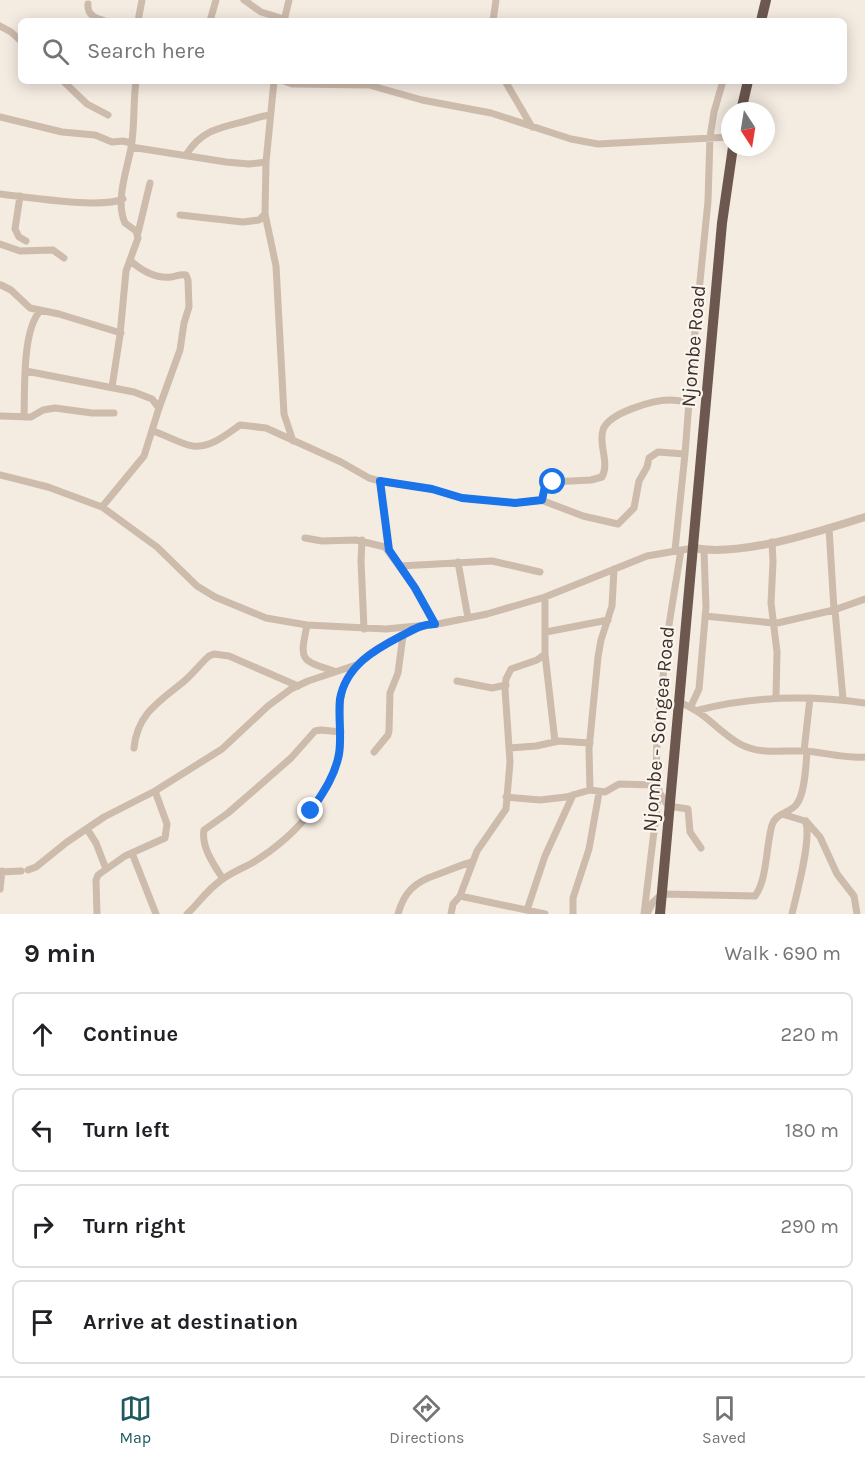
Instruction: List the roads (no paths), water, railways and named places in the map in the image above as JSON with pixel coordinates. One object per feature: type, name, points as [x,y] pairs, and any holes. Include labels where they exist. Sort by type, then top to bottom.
[{"type":"highway","points":[[762,18],[766,0]]},
{"type":"highway","points":[[743,102],[747,84]]},
{"type":"highway","name":"Njombe Road","points":[[699,549],[722,223],[732,156]]},
{"type":"highway","name":"Njombe - Songea Road","points":[[657,912],[662,894],[678,702],[699,549]]},
{"type":"street","points":[[139,18],[142,0]]},
{"type":"street","points":[[211,18],[216,0]]},
{"type":"street","points":[[244,0],[261,12],[278,18]]},
{"type":"street","points":[[284,18],[289,0]]},
{"type":"street","points":[[493,18],[496,0]]},
{"type":"street","points":[[88,4],[90,14],[99,18]]},
{"type":"street","points":[[0,27],[18,38]]},
{"type":"street","points":[[66,84],[87,104],[108,115]]},
{"type":"street","points":[[136,84],[131,145],[125,170],[123,219],[138,233]]},
{"type":"street","points":[[274,84],[266,162],[265,214],[276,266],[284,414],[293,441]]},
{"type":"street","points":[[292,84],[369,85],[422,100],[491,112],[571,140],[598,144],[721,136]]},
{"type":"street","points":[[507,84],[532,127]]},
{"type":"street","points":[[646,914],[657,789],[657,732],[668,631],[681,563],[678,550],[708,201],[710,137],[722,84]]},
{"type":"street","points":[[186,154],[194,142],[212,131],[270,115]]},
{"type":"street","points":[[0,117],[62,132],[95,135],[112,142],[123,141],[131,145],[249,164],[266,162]]},
{"type":"street","points":[[112,387],[121,333],[126,271],[150,183]]},
{"type":"street","points":[[0,194],[96,204],[115,203],[123,199]]},
{"type":"street","points":[[20,196],[15,229],[19,237],[26,241]]},
{"type":"street","points":[[180,215],[243,222],[259,220],[265,214]]},
{"type":"street","points":[[0,244],[20,251],[53,250],[64,258]]},
{"type":"street","points":[[102,507],[144,456],[180,350],[189,308],[186,275],[155,276],[136,266],[130,260]]},
{"type":"street","points":[[1,285],[11,290],[26,306],[121,333]]},
{"type":"street","points":[[24,417],[26,371],[32,325],[40,311]]},
{"type":"street","points":[[26,371],[112,387],[152,399],[159,408]]},
{"type":"street","points":[[542,500],[545,486],[550,482],[591,480],[602,477],[606,463],[602,432],[607,423],[618,415],[648,403],[669,400],[689,402]]},
{"type":"street","points":[[0,416],[31,417],[44,410],[55,408],[92,413],[114,413]]},
{"type":"street","points":[[153,431],[189,445],[198,446],[216,440],[242,425],[260,426],[341,462],[369,478],[380,481],[432,489],[462,498],[515,503],[542,500],[583,516],[620,524],[626,514],[634,508],[639,481],[648,467],[649,459],[658,452],[686,454]]},
{"type":"street","points":[[0,475],[48,487],[102,507],[157,547],[197,586],[215,597],[266,618],[307,625],[364,628],[419,626],[468,618],[545,597],[647,556],[678,550],[723,551],[772,542],[865,517]]},
{"type":"street","points":[[380,481],[389,550]]},
{"type":"street","points":[[829,528],[843,699]]},
{"type":"street","points":[[305,538],[322,541],[362,540],[378,544],[389,550],[435,624]]},
{"type":"street","points":[[362,540],[364,628]]},
{"type":"street","points":[[772,542],[771,603],[777,652],[776,698]]},
{"type":"street","points":[[691,706],[699,689],[705,616],[699,549]]},
{"type":"street","points":[[400,566],[492,561],[540,572]]},
{"type":"street","points":[[458,562],[468,618]]},
{"type":"street","points":[[591,790],[590,743],[601,640],[612,606],[614,569]]},
{"type":"street","points":[[545,597],[545,654],[555,741]]},
{"type":"street","points":[[705,616],[773,623],[835,610],[865,599]]},
{"type":"street","points":[[546,632],[608,620]]},
{"type":"street","points":[[307,625],[302,651],[304,658],[308,662],[335,671]]},
{"type":"street","points":[[188,914],[223,879],[254,862],[275,846],[289,835],[311,811],[334,772],[339,755],[339,711],[344,685],[350,674],[382,646],[419,626]]},
{"type":"street","points":[[374,752],[389,731],[390,693],[398,673],[403,635]]},
{"type":"street","points":[[134,748],[137,728],[145,717],[161,699],[214,654],[229,656],[298,686]]},
{"type":"street","points":[[451,914],[453,904],[460,896],[472,862],[484,838],[506,809],[510,777],[506,679],[511,669],[537,660],[545,654]]},
{"type":"street","points":[[0,889],[1,872],[25,871],[36,867],[55,850],[104,817],[155,791],[222,749],[268,706],[298,686],[359,664]]},
{"type":"street","points":[[457,681],[492,688],[506,685]]},
{"type":"street","points":[[699,710],[729,703],[776,698],[843,699],[865,703]]},
{"type":"street","points":[[646,914],[652,902],[662,894],[755,896],[763,884],[766,854],[773,822],[795,806],[801,796],[810,698]]},
{"type":"street","points":[[678,702],[699,710],[731,738],[750,749],[806,751],[839,757],[865,757]]},
{"type":"street","points":[[223,879],[207,851],[204,830],[228,813],[291,758],[315,731],[340,732]]},
{"type":"street","points":[[509,748],[536,746],[555,741],[590,743]]},
{"type":"street","points":[[506,797],[540,800],[591,790],[599,793],[605,792],[619,784],[636,784],[657,789],[668,806],[688,809],[690,832],[701,848]]},
{"type":"street","points":[[97,914],[96,880],[98,875],[132,853],[165,838],[166,824],[155,791]]},
{"type":"street","points":[[573,914],[573,898],[589,849],[599,793]]},
{"type":"street","points":[[527,910],[545,856],[573,795]]},
{"type":"street","points":[[782,814],[805,821],[820,837],[837,874],[854,896],[857,914]]},
{"type":"street","points":[[792,914],[807,837],[805,821]]},
{"type":"street","points":[[87,830],[96,843],[106,869]]},
{"type":"street","points":[[132,853],[156,914]]},
{"type":"street","points":[[398,914],[410,889],[420,881],[472,862]]},
{"type":"street","points":[[460,896],[545,914]]}]
